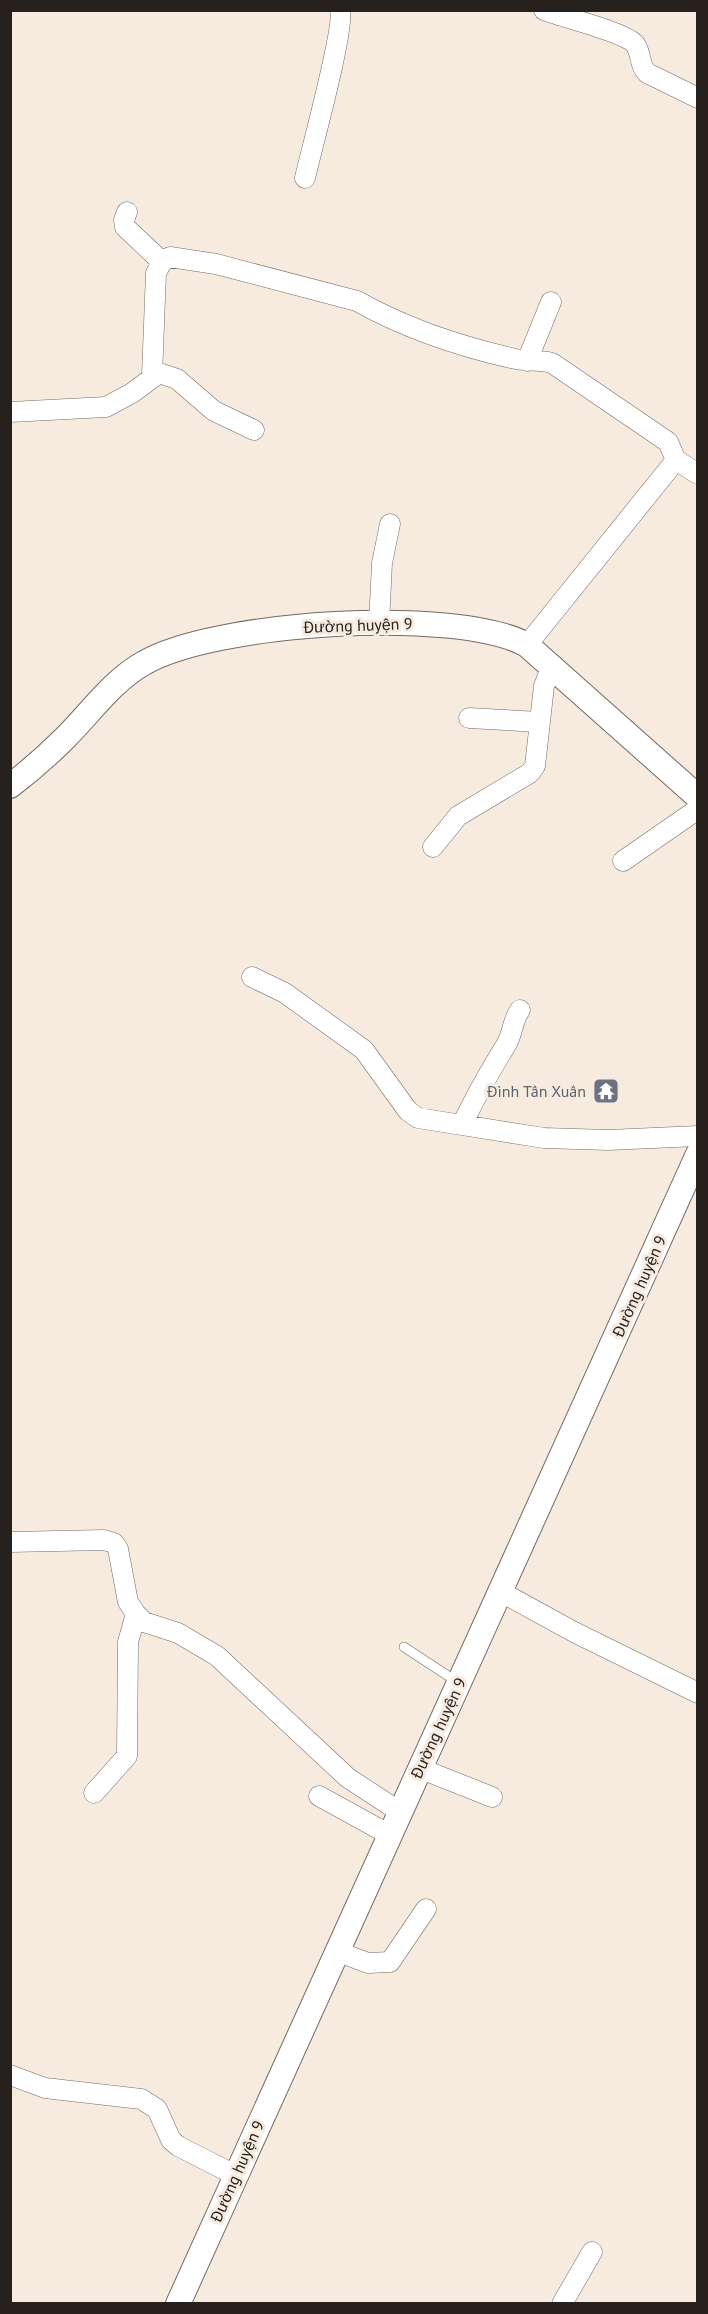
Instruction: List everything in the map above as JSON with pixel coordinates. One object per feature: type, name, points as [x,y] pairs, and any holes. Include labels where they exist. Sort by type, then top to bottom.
[{"type":"street","points":[[304,178],[337,38],[340,10]]},
{"type":"street","points":[[544,10],[625,38],[638,48],[641,67],[647,73],[698,98]]},
{"type":"street","points":[[126,212],[125,227],[162,262]]},
{"type":"street","points":[[152,376],[156,273],[162,262],[170,257],[216,264],[357,301],[374,312],[433,334],[512,359],[552,363],[668,442],[676,460],[698,474]]},
{"type":"street","points":[[527,361],[551,302]]},
{"type":"street","points":[[10,412],[106,407],[132,393],[159,373],[168,374],[214,411],[254,430]]},
{"type":"street","points":[[527,645],[676,460]]},
{"type":"street","points":[[379,623],[382,563],[390,524]]},
{"type":"street","name":"Đường huyện 9","points":[[10,786],[66,738],[119,681],[145,662],[176,650],[255,630],[379,623],[467,626],[510,636],[527,645],[698,796]]},
{"type":"street","points":[[433,847],[458,816],[530,773],[535,766],[544,686],[552,665]]},
{"type":"street","points":[[469,718],[539,722]]},
{"type":"street","points":[[623,861],[698,809]]},
{"type":"street","points":[[252,977],[285,993],[364,1050],[412,1115],[543,1138],[608,1140],[698,1136]]},
{"type":"street","points":[[462,1125],[480,1087],[507,1043],[514,1018],[520,1010]]},
{"type":"street","name":"Đường huyện 9","points":[[178,2304],[419,1768],[691,1185],[698,1154]]},
{"type":"street","points":[[10,1542],[104,1540],[114,1544],[118,1549],[128,1602],[144,1622],[178,1633],[217,1656],[348,1778],[400,1812]]},
{"type":"street","points":[[501,1592],[574,1632],[698,1693]]},
{"type":"street","points":[[94,1793],[127,1756],[128,1642],[136,1614]]},
{"type":"street","points":[[419,1768],[492,1797]]},
{"type":"street","points":[[319,1796],[390,1835]]},
{"type":"street","points":[[336,1951],[368,1963],[390,1962],[399,1953],[426,1909]]},
{"type":"street","points":[[10,2075],[45,2088],[126,2095],[141,2099],[157,2109],[171,2139],[178,2146],[235,2175]]},
{"type":"street","points":[[562,2304],[592,2252]]},
{"type":"lane","points":[[404,1647],[459,1683]]},
{"type":"building","name":"Đình Tân Xuân","points":[[597,1081],[616,1082],[615,1102],[596,1101]]},
{"type":"place","name":"Đình Tân Xuân","points":[[606,1091]]}]
